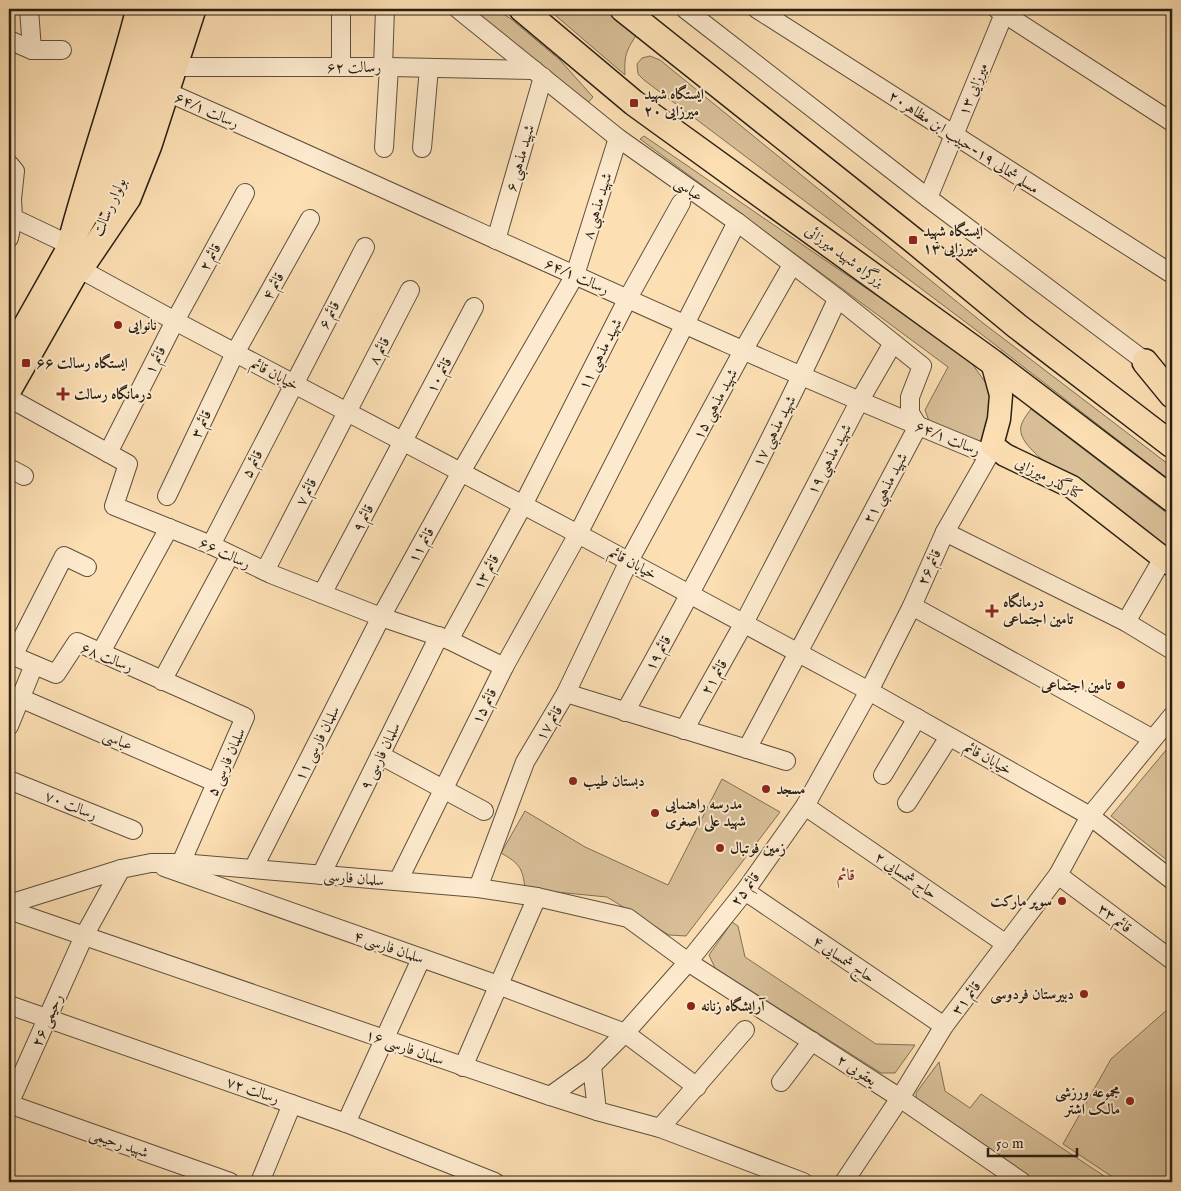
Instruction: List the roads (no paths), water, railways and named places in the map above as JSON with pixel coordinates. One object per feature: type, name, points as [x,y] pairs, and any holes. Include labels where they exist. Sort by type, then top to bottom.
[{"type":"highway","points":[[70,245],[87,181],[107,124],[139,9]]},
{"type":"highway","points":[[80,269],[128,198],[167,92],[193,9]]},
{"type":"highway","name":"بزرگراه شهید میرزائی","points":[[522,9],[634,103],[992,362],[1172,499]]},
{"type":"highway","points":[[623,9],[1018,326],[1172,445]]},
{"type":"highway","points":[[1145,362],[1172,395]]},
{"type":"main road","name":"بولوار رسالت","points":[[9,353],[15,331],[70,245],[104,186],[162,9]]},
{"type":"main road","name":"بولوار رسالت","points":[[9,392],[80,269],[118,192],[154,91],[179,9]]},
{"type":"main road","points":[[990,450],[999,418],[1001,395],[992,362]]},
{"type":"main road","name":"کنارگذر میرزایی","points":[[990,450],[1005,455],[1072,487],[1168,562]]},
{"type":"street","points":[[29,9],[32,50]]},
{"type":"street","points":[[341,9],[342,67]]},
{"type":"street","points":[[384,148],[385,9]]},
{"type":"street","name":"عباسی","points":[[458,9],[618,138],[737,222],[922,366],[910,397],[910,413],[918,426]]},
{"type":"street","points":[[685,9],[928,198],[1172,382]]},
{"type":"street","name":"مسلم شمالی ۱۹-حبیب ابن مظاهر۲۰","points":[[756,9],[1172,274]]},
{"type":"street","points":[[1002,10],[1172,122]]},
{"type":"street","name":"میرزایی ۱۳","points":[[928,198],[1002,10]]},
{"type":"street","points":[[9,43],[32,50],[62,50]]},
{"type":"street","name":"رسالت ۶۲","points":[[175,67],[386,67],[538,73]]},
{"type":"street","points":[[422,148],[429,68]]},
{"type":"street","name":"شهید مذهبی ۶","points":[[496,240],[538,73]]},
{"type":"street","name":"رسالت ۶۴/۱","points":[[167,92],[496,240],[918,426],[990,450]]},
{"type":"street","name":"شهید مذهبی ۸","points":[[519,375],[575,275],[618,138]]},
{"type":"street","points":[[9,164],[15,171],[12,199],[13,218],[9,238]]},
{"type":"street","name":"قائم ۲","points":[[174,321],[245,193]]},
{"type":"street","name":"شهید مذهبی ۱۱","points":[[524,505],[628,298],[681,203]]},
{"type":"street","points":[[13,218],[70,245]]},
{"type":"street","name":"قائم ۴","points":[[235,353],[310,219]]},
{"type":"street","name":"قائم ۱۵","points":[[398,881],[504,667],[578,534],[737,222]]},
{"type":"street","name":"قائم ۶","points":[[294,384],[365,247]]},
{"type":"street","name":"شهید مذهبی ۱۵","points":[[629,561],[744,349],[792,265]]},
{"type":"street","name":"خیابان قائم","points":[[80,269],[174,321],[629,561],[950,736],[1090,816],[1172,880]]},
{"type":"street","name":"قائم ۸","points":[[348,412],[410,290]]},
{"type":"street","name":"شهید مذهبی ۱۷","points":[[690,594],[802,375],[835,304]]},
{"type":"street","name":"قائم ۱۰","points":[[404,442],[474,307]]},
{"type":"street","name":"قائم ۱","points":[[108,453],[174,321]]},
{"type":"street","name":"شهید مذهبی ۱۹","points":[[744,623],[860,400],[893,343]]},
{"type":"street","name":"قائم ۳","points":[[166,496],[235,353]]},
{"type":"street","name":"قائم ۱۱","points":[[382,618],[462,472],[519,375]]},
{"type":"street","name":"قائم ۵","points":[[211,545],[294,384]]},
{"type":"street","name":"رسالت ۶۶","points":[[9,398],[128,464],[114,506],[211,545],[265,572],[382,618],[444,638],[504,667]]},
{"type":"street","name":"قائم ۷","points":[[265,572],[348,412]]},
{"type":"street","name":"شهید مذهبی ۲۱","points":[[747,749],[918,426]]},
{"type":"street","name":"قائم ۹","points":[[322,594],[404,442]]},
{"type":"street","name":"قائم ۲۶","points":[[869,691],[912,606],[945,532],[990,450]]},
{"type":"street","name":"قائم ۱۳","points":[[444,638],[524,505]]},
{"type":"street","points":[[101,652],[169,528]]},
{"type":"street","points":[[945,532],[1126,622],[1172,650]]},
{"type":"street","points":[[162,681],[230,555]]},
{"type":"street","points":[[11,655],[64,556],[87,567]]},
{"type":"street","name":"قائم ۱۷","points":[[478,888],[525,762],[566,694],[629,561]]},
{"type":"street","points":[[1126,622],[1168,562]]},
{"type":"street","name":"قائم ۱۹","points":[[625,712],[690,594]]},
{"type":"street","points":[[912,606],[1153,739]]},
{"type":"street","name":"سلمان فارسی ۱۱","points":[[253,869],[382,618]]},
{"type":"street","name":"قائم ۲۱","points":[[684,730],[744,623]]},
{"type":"street","name":"سلمان فارسی ۹","points":[[321,875],[380,755],[444,638]]},
{"type":"street","name":"رسالت ۶۸","points":[[11,655],[56,674],[77,642],[162,681]]},
{"type":"street","points":[[9,726],[34,665]]},
{"type":"street","name":"سلمان فارسی ۵","points":[[162,681],[245,717],[182,863]]},
{"type":"street","name":"قائم ۲۵","points":[[550,1096],[592,1066],[626,1033],[688,962],[745,891],[805,806],[869,691]]},
{"type":"street","points":[[566,694],[786,761]]},
{"type":"street","name":"عباسی","points":[[20,698],[217,783]]},
{"type":"street","name":"قائم ۳۱","points":[[844,1182],[900,1098],[944,1026],[1058,875],[1090,816],[1172,716]]},
{"type":"street","points":[[883,775],[917,718]]},
{"type":"street","points":[[907,802],[950,736]]},
{"type":"street","points":[[380,755],[484,811]]},
{"type":"street","name":"رسالت ۷۰","points":[[9,780],[133,830]]},
{"type":"street","name":"حاج شمسایی ۲","points":[[805,806],[1006,944]]},
{"type":"street","name":"سلمان فارسی","points":[[9,904],[121,869],[151,863],[182,863],[398,881],[478,888],[537,897],[628,918],[688,962]]},
{"type":"street","name":"سلمان فارسی ۴","points":[[151,863],[498,985],[626,1033],[697,1087]]},
{"type":"street","name":"رحیمی ۲۶","points":[[9,1104],[84,936],[121,869]]},
{"type":"street","name":"قائم ۳۳","points":[[1058,875],[1172,960]]},
{"type":"street","name":"حاج شمسایی ۴","points":[[745,891],[944,1026]]},
{"type":"street","points":[[463,1067],[537,897]]},
{"type":"street","name":"سلمان فارسی ۱۶","points":[[9,910],[463,1067],[597,1111],[660,1128],[802,1182]]},
{"type":"street","points":[[346,1123],[421,959]]},
{"type":"street","name":"یعقوبی ۲","points":[[688,962],[900,1098],[1022,1182]]},
{"type":"street","name":"رسالت ۷۲","points":[[9,1005],[346,1123],[495,1182]]},
{"type":"street","points":[[660,1128],[744,1030]]},
{"type":"street","points":[[781,1082],[812,1041]]},
{"type":"street","points":[[592,1066],[597,1111]]},
{"type":"street","name":"شهید رحیمی","points":[[9,1104],[230,1182]]},
{"type":"street","points":[[260,1182],[292,1104]]},
{"type":"place","name":"ایستگاه شهید میرزایی ۲۰","points":[[634,103]]},
{"type":"place","name":"ایستگاه شهید میرزایی ۱۳","points":[[913,240]]},
{"type":"place","name":"نانوایی","points":[[118,325]]},
{"type":"place","name":"ایستگاه رسالت ۶۶","points":[[26,363]]},
{"type":"place","name":"درمانگاه رسالت","points":[[63,394]]},
{"type":"place","name":"درمانگاه تامین اجتماعی","points":[[992,611]]},
{"type":"place","name":"تامین اجتماعی","points":[[1121,685]]},
{"type":"place","name":"دبستان طیب","points":[[573,781]]},
{"type":"place","name":"مسجد","points":[[766,789]]},
{"type":"place","name":"مدرسه راهنمایی شهید علی اصغری","points":[[655,813]]},
{"type":"place","name":"زمین فوتبال","points":[[720,848]]},
{"type":"place","name":"سوپر مارکت","points":[[1062,901]]},
{"type":"place","name":"دبیرستان فردوسی","points":[[1084,994]]},
{"type":"place","name":"آرایشگاه زنانه","points":[[691,1006]]},
{"type":"place","name":"مجموعه ورزشی مالک اشتر","points":[[1130,1101]]},
{"type":"district","name":"قائم","points":[[846,874]]}]
